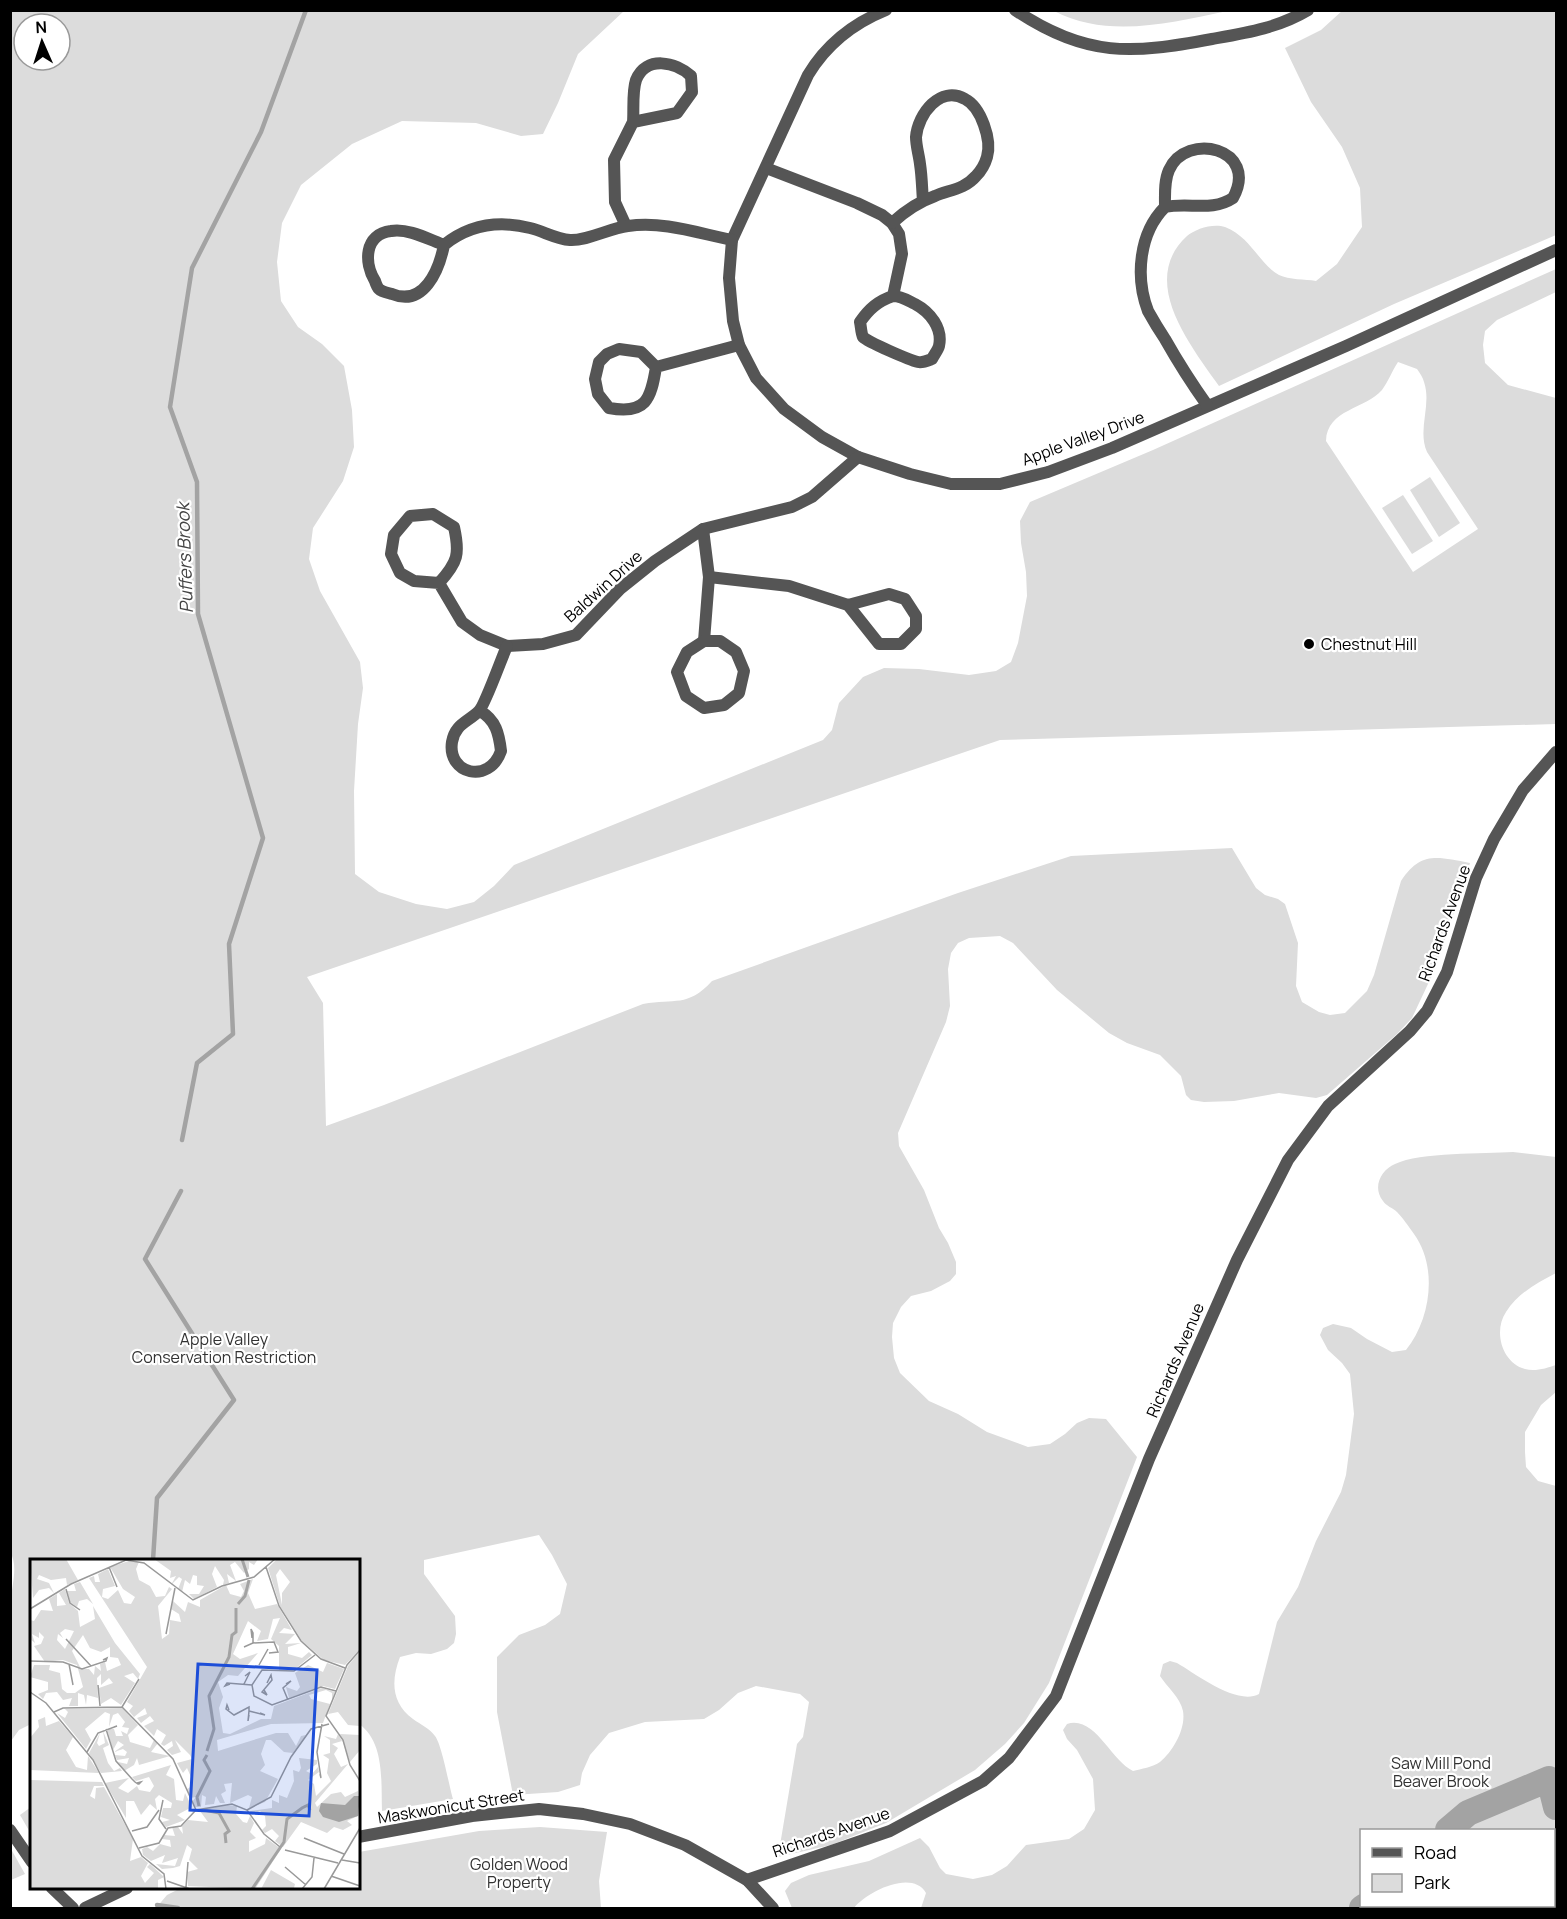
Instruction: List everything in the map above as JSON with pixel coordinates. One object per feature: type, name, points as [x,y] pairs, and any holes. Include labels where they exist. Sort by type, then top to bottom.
[{"type":"street","name":"Apple Valley Drive","points":[[886,10],[846,33],[828,48],[813,66],[799,91],[732,240],[729,278],[733,321],[739,345],[756,378],[784,409],[822,437],[858,457],[910,474],[951,484],[1000,484],[1048,472],[1112,448],[1346,346],[1557,250]]},
{"type":"street","points":[[1015,10],[1047,30],[1072,41],[1130,51],[1157,49],[1265,30],[1308,10]]},
{"type":"street","points":[[626,226],[615,202],[614,160],[633,122],[636,81],[642,71],[652,63],[670,63],[691,76],[692,92],[677,113],[633,122]]},
{"type":"street","points":[[892,223],[905,211],[923,201],[968,183],[987,158],[987,142],[983,124],[974,106],[963,98],[944,96],[930,105],[921,118],[916,144],[923,201]]},
{"type":"street","points":[[1166,207],[1165,191],[1169,168],[1183,155],[1209,148],[1227,153],[1236,163],[1239,175],[1237,191],[1233,198],[1227,202],[1210,206],[1166,207],[1153,222],[1143,252],[1143,294],[1149,312],[1186,375],[1207,405]]},
{"type":"street","points":[[766,168],[857,203],[882,215],[892,223],[899,234],[902,254],[893,296]]},
{"type":"street","points":[[444,245],[417,234],[392,230],[382,233],[370,244],[367,254],[369,273],[380,290],[398,297],[411,297],[425,288],[438,268],[444,245],[457,234],[496,224],[529,228],[571,240],[626,226],[653,224],[732,240]]},
{"type":"street","points":[[893,296],[900,296],[924,309],[932,317],[937,326],[939,347],[932,359],[920,362],[886,349],[863,336],[860,322],[883,300],[893,296]]},
{"type":"street","points":[[656,367],[739,345]]},
{"type":"street","points":[[619,349],[640,352],[656,367],[650,395],[640,406],[626,411],[609,408],[598,394],[595,379],[598,362],[607,354],[619,349]]},
{"type":"street","name":"Baldwin Drive","points":[[439,583],[462,622],[480,635],[507,646],[543,644],[576,635],[620,588],[702,529],[792,507],[812,497],[858,457]]},
{"type":"street","points":[[433,513],[454,527],[459,548],[451,569],[439,583],[414,582],[400,573],[391,554],[394,535],[410,516],[433,513]]},
{"type":"street","points":[[702,529],[709,577],[704,640]]},
{"type":"street","points":[[709,577],[789,586],[848,605],[889,594],[905,599],[916,616],[916,629],[901,644],[879,644],[848,605]]},
{"type":"street","points":[[704,640],[720,641],[736,652],[744,671],[739,693],[724,705],[704,708],[686,696],[677,672],[687,652],[704,640]]},
{"type":"street","points":[[480,711],[491,718],[495,724],[501,751],[494,764],[481,773],[474,773],[467,771],[456,760],[452,747],[454,733],[458,726],[480,711],[507,646]]},
{"type":"street","name":"Richards Avenue","points":[[747,1880],[890,1831],[983,1781],[1009,1758],[1056,1696],[1149,1459],[1237,1260],[1288,1160],[1328,1106],[1410,1031],[1427,1011],[1447,972],[1476,878],[1494,839],[1523,790],[1557,752]]},
{"type":"street","name":"Maskwonicut Street","points":[[360,1837],[472,1816],[539,1809],[583,1814],[630,1824],[685,1845],[747,1880],[773,1908]]},
{"type":"street","points":[[10,1830],[30,1859]]},
{"type":"street","points":[[54,1889],[73,1908]]},
{"type":"street","points":[[85,1908],[123,1889]]},
{"type":"green space","name":"Apple Valley Conservation Restriction","points":[[11,10],[624,11],[578,54],[543,134],[521,136],[476,123],[402,121],[352,144],[301,185],[282,223],[277,262],[281,301],[298,327],[322,344],[344,366],[352,410],[354,447],[343,481],[313,528],[309,559],[320,591],[360,662],[363,688],[358,724],[354,791],[355,874],[379,892],[416,904],[447,909],[474,902],[494,886],[514,865],[823,740],[832,730],[839,703],[863,677],[884,668],[919,669],[969,675],[996,671],[1011,662],[1018,643],[1027,596],[1020,521],[1030,502],[1153,450],[1556,269],[1556,292],[1497,320],[1485,331],[1483,345],[1485,363],[1508,385],[1556,398],[1556,724],[1000,740],[307,977],[323,1003],[326,1126],[643,1004],[688,999],[712,981],[958,893],[1071,856],[1232,848],[1256,888],[1285,904],[1298,943],[1296,986],[1302,1002],[1319,1012],[1330,1015],[1345,1013],[1367,991],[1374,975],[1401,881],[1408,871],[1431,858],[1470,863],[1436,967],[1412,1018],[1327,1095],[1316,1098],[1279,1093],[1234,1101],[1191,1100],[1186,1095],[1181,1076],[1160,1055],[1127,1043],[1109,1033],[1057,990],[1013,943],[1000,936],[969,938],[958,943],[951,953],[948,969],[950,1006],[946,1022],[898,1133],[899,1146],[924,1190],[956,1262],[956,1274],[950,1281],[931,1291],[911,1296],[901,1307],[893,1323],[894,1358],[900,1373],[929,1401],[958,1414],[987,1432],[1028,1447],[1050,1444],[1077,1423],[1089,1418],[1106,1419],[1137,1457],[1049,1683],[1024,1723],[1005,1744],[975,1770],[886,1823],[831,1845],[778,1857],[797,1744],[803,1737],[809,1702],[800,1694],[756,1686],[738,1693],[719,1710],[704,1719],[645,1722],[609,1733],[590,1755],[582,1773],[580,1785],[558,1792],[513,1795],[497,1712],[497,1657],[519,1635],[545,1625],[560,1614],[567,1584],[539,1535],[424,1560],[424,1574],[455,1616],[454,1643],[447,1649],[431,1654],[416,1653],[400,1657],[394,1683],[400,1706],[430,1731],[438,1741],[453,1799],[382,1811],[380,1764],[377,1752],[373,1741],[360,1725],[360,1559],[30,1559],[30,1724],[19,1730],[11,1741],[10,1637],[14,1564],[10,1552]],"holes":[[[1398,362],[1417,369],[1426,391],[1423,435],[1427,452],[1478,529],[1413,572],[1326,441],[1328,430],[1333,422],[1382,390]]]},
{"type":"green space","points":[[1343,10],[1556,11],[1556,235],[1394,304],[1219,386],[1184,333],[1174,313],[1168,293],[1167,273],[1173,254],[1187,236],[1205,227],[1225,227],[1242,237],[1279,275],[1292,279],[1316,281],[1337,264],[1362,227],[1360,188],[1342,147],[1311,102],[1285,48],[1321,30]]},
{"type":"green space","points":[[1054,11],[1227,11],[1161,24],[1117,26],[1096,25],[1075,20]]},
{"type":"green space","points":[[1430,477],[1460,523],[1439,537],[1410,490]]},
{"type":"green space","points":[[1403,495],[1433,541],[1412,554],[1382,508]]},
{"type":"green space","name":"Saw Mill Pond Beaver Brook","points":[[1513,1152],[1556,1157],[1556,1273],[1528,1289],[1516,1299],[1502,1320],[1500,1337],[1505,1353],[1517,1366],[1533,1370],[1556,1365],[1556,1392],[1541,1405],[1525,1432],[1525,1452],[1526,1467],[1538,1481],[1556,1486],[1556,1908],[921,1908],[926,1893],[919,1886],[900,1883],[879,1890],[854,1908],[792,1908],[785,1891],[791,1883],[809,1875],[869,1861],[920,1838],[929,1847],[940,1868],[946,1874],[973,1879],[992,1875],[1007,1866],[1026,1845],[1069,1839],[1084,1829],[1095,1810],[1093,1779],[1063,1730],[1067,1724],[1077,1723],[1086,1726],[1125,1766],[1133,1771],[1160,1762],[1178,1739],[1183,1718],[1179,1701],[1160,1676],[1163,1664],[1170,1661],[1177,1663],[1205,1681],[1240,1696],[1250,1697],[1259,1694],[1277,1622],[1298,1587],[1316,1541],[1341,1492],[1346,1475],[1354,1414],[1350,1374],[1328,1350],[1320,1335],[1323,1328],[1333,1324],[1351,1328],[1392,1352],[1406,1350],[1415,1337],[1426,1308],[1429,1277],[1422,1247],[1401,1217],[1383,1201],[1378,1185],[1386,1170],[1395,1164],[1420,1157]]},
{"type":"green space","points":[[30,1808],[30,1832],[20,1815]]},
{"type":"green space","name":"Golden Wood Property","points":[[540,1827],[607,1832],[599,1881],[601,1908],[156,1908],[167,1895],[179,1889],[360,1889],[360,1852],[479,1831]]},
{"type":"green space","points":[[11,1849],[25,1874],[10,1880]]},
{"type":"waterway","name":"Puffers Brook","points":[[182,1140],[197,1063],[233,1034],[229,944],[263,838],[198,614],[197,482],[170,407],[192,268],[261,132],[306,10]]},
{"type":"waterway","points":[[153,1559],[157,1498],[234,1400],[145,1259],[181,1191]]},
{"type":"waterway","points":[[1449,1829],[1468,1813],[1549,1779],[1556,1807]]},
{"type":"waterway","points":[[157,1905],[178,1908]]},
{"type":"place","name":"Chestnut Hill","points":[[1309,644]]}]
